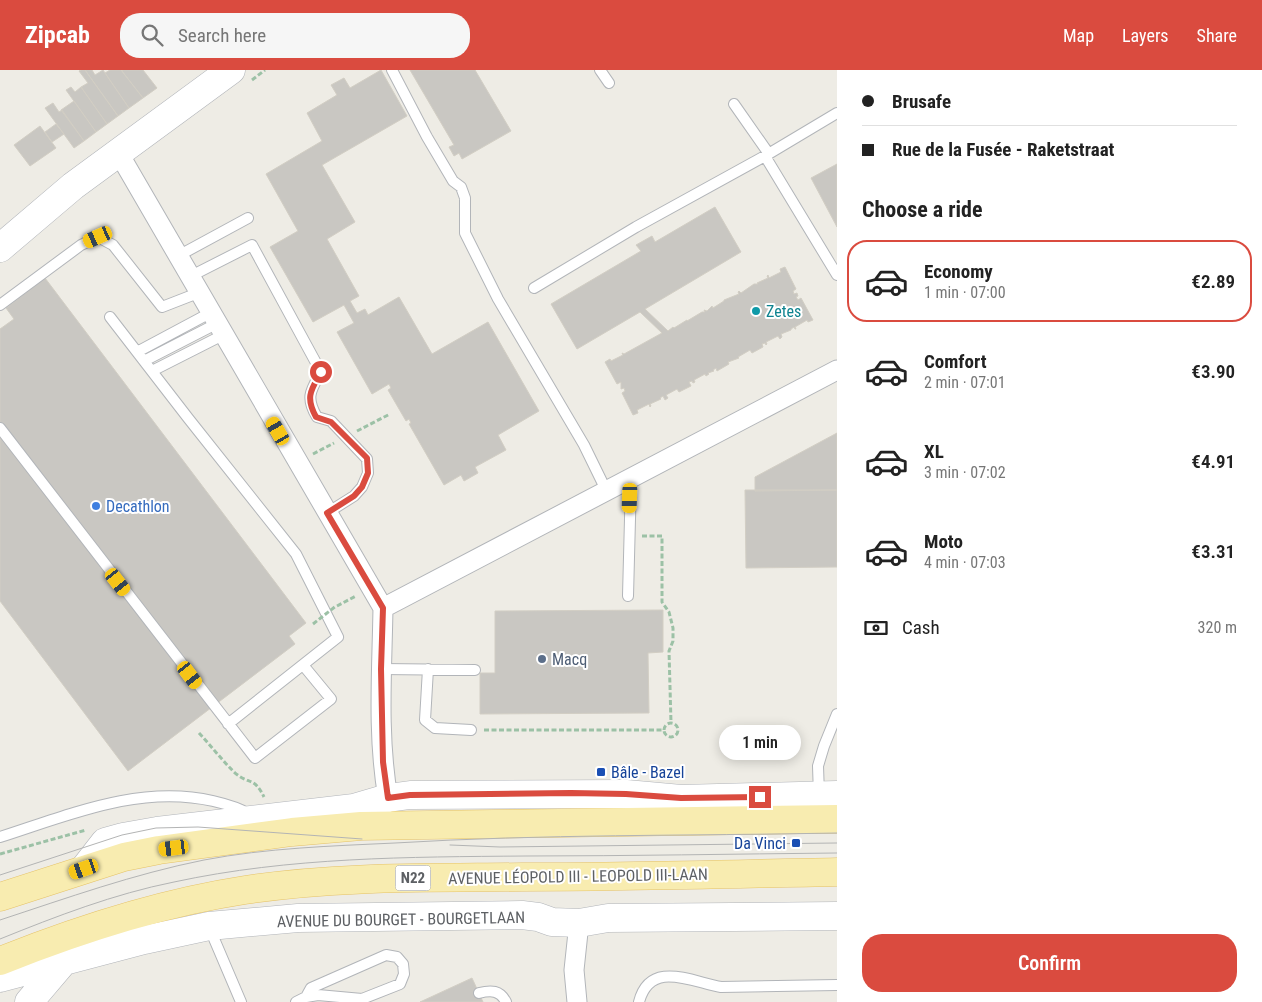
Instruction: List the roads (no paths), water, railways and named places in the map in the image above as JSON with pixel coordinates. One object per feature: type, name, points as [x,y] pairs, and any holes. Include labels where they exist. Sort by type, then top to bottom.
[{"type":"main road","points":[[4,894],[124,857],[158,850],[273,817],[369,826],[837,819]]},
{"type":"main road","name":"AVENUE LÉOPOLD III - LEOPOLD III-LAAN","points":[[0,961],[73,932],[134,913],[244,890],[309,882],[375,878],[837,872]]},
{"type":"street","points":[[0,248],[73,186],[231,70]]},
{"type":"street","points":[[118,152],[216,324],[383,608],[381,669],[383,762],[388,798]]},
{"type":"street","points":[[383,608],[631,480],[837,370]]},
{"type":"street","points":[[84,869],[105,842],[141,833],[354,808],[388,798],[410,795],[571,793],[681,798],[828,796]]},
{"type":"street","name":"AVENUE DU BOURGET - BOURGETLAAN","points":[[0,978],[144,940],[208,926],[298,918],[522,915],[552,922],[579,922],[608,918],[837,916]]},
{"type":"street","points":[[577,1002],[574,970],[579,922]]},
{"type":"street","points":[[29,1002],[63,962]]},
{"type":"lane","points":[[392,70],[427,137],[453,181],[461,187],[465,198],[465,233],[498,298],[584,445],[607,492]]},
{"type":"lane","points":[[600,70],[609,83]]},
{"type":"lane","points":[[734,104],[767,155],[837,275]]},
{"type":"lane","points":[[534,288],[636,227],[767,155],[837,113]]},
{"type":"lane","points":[[178,256],[248,218]]},
{"type":"lane","points":[[0,305],[81,245],[98,237],[113,245],[162,307],[252,244],[321,372],[312,388],[310,405],[316,417],[331,422],[367,458],[368,473],[362,487],[354,496],[327,513]]},
{"type":"lane","points":[[110,316],[136,352],[296,554],[338,637],[228,724]]},
{"type":"lane","points":[[136,352],[216,324]]},
{"type":"lane","points":[[144,361],[216,324]]},
{"type":"lane","points":[[152,371],[216,324]]},
{"type":"lane","points":[[0,428],[255,758],[330,699],[303,664]]},
{"type":"lane","points":[[628,596],[631,480]]},
{"type":"lane","points":[[381,669],[475,670]]},
{"type":"lane","points":[[428,669],[425,720],[435,728],[471,730]]},
{"type":"lane","points":[[828,796],[818,766],[837,714]]},
{"type":"lane","points":[[0,837],[90,808],[136,798],[164,795],[194,796],[273,817]]},
{"type":"lane","points":[[208,926],[241,1002]]},
{"type":"lane","points":[[296,1002],[306,997],[318,995],[362,999],[400,984],[404,974],[403,964],[396,957],[386,955],[312,988],[306,997]]},
{"type":"lane","points":[[639,1002],[649,983],[666,976],[689,978],[721,987],[837,985]]},
{"type":"lane","points":[[479,993],[490,990],[502,995],[506,1002]]},
{"type":"tram line","points":[[0,875],[122,835],[156,828],[198,827],[362,839]]},
{"type":"tram line","points":[[0,920],[152,872],[204,860],[275,850],[505,838],[837,833]]},
{"type":"tram line","points":[[450,845],[500,847],[837,843]]},
{"type":"tram line","points":[[0,939],[64,914],[152,887],[218,874],[305,863],[393,858],[482,856],[837,853]]},
{"type":"place","name":"Zetes","points":[[756,311]]},
{"type":"place","name":"Decathlon","points":[[96,506]]},
{"type":"place","name":"Macq","points":[[542,659]]},
{"type":"place","name":"Bâle - Bazel","points":[[601,772]]},
{"type":"place","name":"Da Vinci","points":[[796,843]]}]
